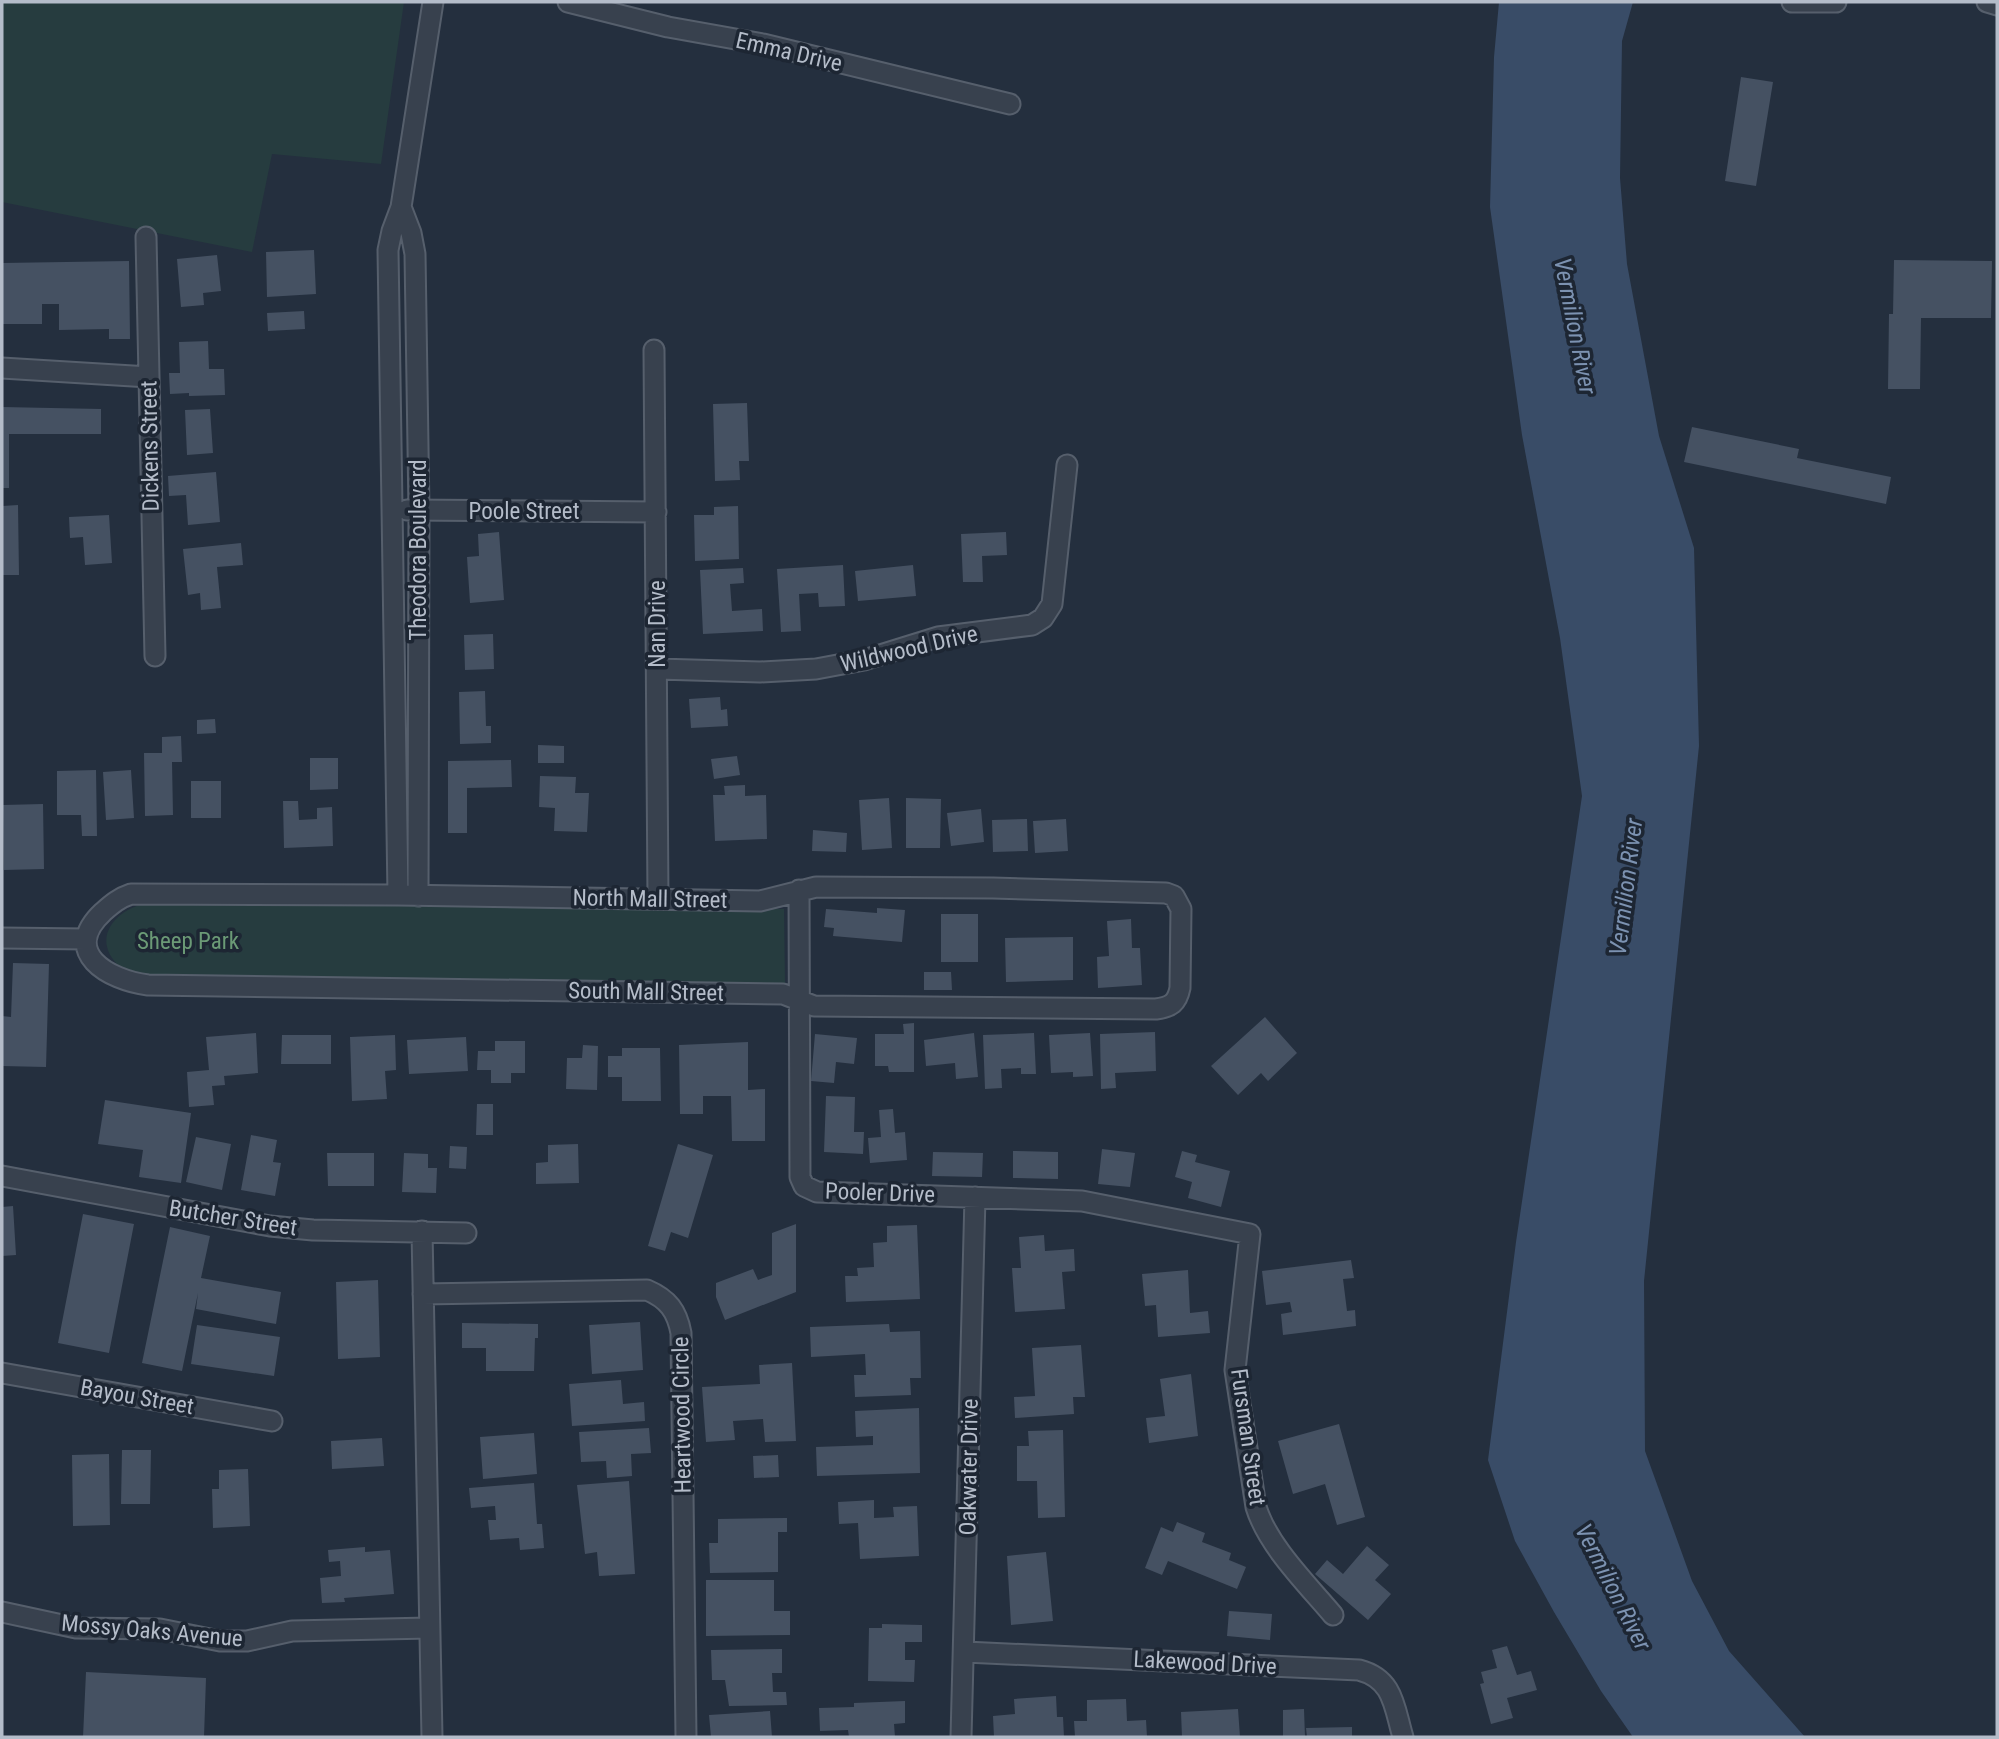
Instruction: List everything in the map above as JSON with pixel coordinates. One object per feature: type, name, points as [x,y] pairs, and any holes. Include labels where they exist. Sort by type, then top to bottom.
[{"type":"street","name":"Theodora Boulevard","points":[[398,895],[388,250],[401,207],[433,2]]},
{"type":"street","name":"Emma Drive","points":[[568,2],[668,27],[776,47],[1010,104]]},
{"type":"street","points":[[1793,2],[1836,2]]},
{"type":"street","name":"Theodora Boulevard","points":[[401,207],[411,233],[415,254],[419,510],[418,896]]},
{"type":"street","name":"Dickens Street","points":[[146,237],[155,656]]},
{"type":"street","name":"Nan Drive","points":[[654,350],[658,898]]},
{"type":"street","points":[[2,368],[149,377]]},
{"type":"street","name":"Wildwood Drive","points":[[657,669],[760,672],[816,669],[864,660],[939,637],[1032,625],[1043,618],[1052,604],[1067,465]]},
{"type":"street","name":"Poole Street","points":[[392,509],[656,512]]},
{"type":"street","name":"North Mall Street","points":[[86,939],[98,918],[113,903],[131,894],[761,901],[799,890],[842,887],[1157,891],[1180,902],[1181,952]]},
{"type":"street","name":"Pooler Drive","points":[[799,890],[800,1177],[804,1186],[817,1192],[1082,1201],[1250,1234]]},
{"type":"street","points":[[2,938],[86,939]]},
{"type":"street","name":"South Mall Street","points":[[86,939],[88,952],[101,969],[122,981],[148,985],[783,994],[814,1006],[1164,1008],[1178,998],[1181,952]]},
{"type":"street","name":"Butcher Street","points":[[2,1176],[270,1226],[313,1230],[466,1233]]},
{"type":"street","name":"Oakwater Drive","points":[[961,1737],[975,1197]]},
{"type":"street","points":[[422,1231],[432,1737]]},
{"type":"street","name":"Fursman Street","points":[[1250,1234],[1235,1370],[1255,1507],[1264,1528],[1333,1615]]},
{"type":"street","name":"Heartwood Circle","points":[[423,1294],[647,1290],[669,1303],[678,1316],[681,1333],[685,1737]]},
{"type":"street","name":"Bayou Street","points":[[2,1373],[272,1421]]},
{"type":"street","name":"Mossy Oaks Avenue","points":[[2,1612],[76,1628],[160,1629],[220,1641],[247,1641],[292,1631],[429,1628]]},
{"type":"street","name":"Lakewood Drive","points":[[965,1652],[1359,1670],[1373,1674],[1387,1687],[1403,1737]]},
{"type":"green space","points":[[2,2],[404,2],[381,164],[272,154],[252,252],[2,202]]},
{"type":"green space","name":"Sheep Park","points":[[153,902],[784,909],[785,984],[146,978],[129,973],[111,957],[107,935],[111,925],[128,910]]},
{"type":"water","name":"Vermilion River","points":[[1499,2],[1633,2],[1622,41],[1620,178],[1627,264],[1659,436],[1694,548],[1699,746],[1644,1281],[1645,1451],[1692,1581],[1729,1651],[1805,1737],[1633,1737],[1601,1691],[1515,1541],[1488,1460],[1516,1242],[1582,796],[1560,638],[1522,435],[1490,207],[1494,57]]},
{"type":"building","points":[[1741,77],[1773,82],[1756,186],[1725,181]]},
{"type":"building","points":[[314,250],[316,294],[267,297],[266,252]]},
{"type":"building","points":[[217,255],[221,291],[203,293],[204,305],[181,307],[177,259]]},
{"type":"building","points":[[1894,260],[1992,261],[1991,318],[1921,318],[1920,389],[1888,389],[1889,314],[1893,314]]},
{"type":"building","points":[[129,261],[130,339],[109,339],[109,329],[59,330],[59,304],[42,304],[42,324],[2,324],[2,263]]},
{"type":"building","points":[[304,311],[305,329],[268,331],[267,313]]},
{"type":"building","points":[[208,341],[209,369],[224,369],[225,395],[170,394],[169,373],[180,373],[179,342]]},
{"type":"building","points":[[747,403],[749,461],[739,461],[740,480],[715,481],[713,404]]},
{"type":"building","points":[[2,407],[101,409],[101,434],[9,434],[9,488],[2,488]]},
{"type":"building","points":[[210,409],[213,453],[187,455],[185,410]]},
{"type":"building","points":[[1692,427],[1799,449],[1797,458],[1891,477],[1886,504],[1684,462]]},
{"type":"building","points":[[216,472],[220,522],[188,525],[186,495],[169,496],[168,476]]},
{"type":"building","points":[[18,505],[19,575],[2,575],[2,506]]},
{"type":"building","points":[[738,506],[739,559],[695,561],[694,515],[714,515],[714,507]]},
{"type":"building","points":[[109,515],[112,563],[85,565],[83,537],[70,538],[69,517]]},
{"type":"building","points":[[499,532],[504,600],[470,603],[467,557],[479,556],[478,534]]},
{"type":"building","points":[[1006,532],[1007,555],[982,556],[983,582],[963,582],[961,534]]},
{"type":"building","points":[[241,543],[243,565],[217,567],[221,608],[201,610],[200,593],[188,595],[183,549]]},
{"type":"building","points":[[843,565],[845,606],[819,607],[818,593],[799,594],[801,631],[781,632],[777,569]]},
{"type":"building","points":[[913,565],[916,596],[858,601],[855,571]]},
{"type":"building","points":[[743,568],[744,583],[730,584],[732,611],[762,609],[763,631],[703,634],[700,570]]},
{"type":"building","points":[[493,634],[494,669],[465,670],[464,635]]},
{"type":"building","points":[[485,691],[486,726],[491,726],[491,743],[460,744],[459,692]]},
{"type":"building","points":[[720,697],[721,710],[727,709],[728,726],[691,728],[689,699]]},
{"type":"building","points":[[215,719],[216,733],[197,734],[197,720]]},
{"type":"building","points":[[181,736],[182,762],[172,762],[173,815],[145,816],[144,753],[162,753],[162,737]]},
{"type":"building","points":[[538,745],[564,746],[564,763],[538,763]]},
{"type":"building","points":[[737,756],[740,775],[714,779],[711,759]]},
{"type":"building","points":[[310,758],[338,758],[338,789],[310,790]]},
{"type":"building","points":[[511,760],[512,787],[467,788],[467,833],[448,833],[448,761]]},
{"type":"building","points":[[96,770],[97,836],[82,836],[81,815],[57,815],[57,771]]},
{"type":"building","points":[[131,770],[134,818],[106,820],[103,772]]},
{"type":"building","points":[[540,776],[576,777],[575,793],[589,793],[587,832],[554,831],[555,808],[539,807]]},
{"type":"building","points":[[191,781],[221,781],[221,818],[191,818]]},
{"type":"building","points":[[745,785],[745,796],[766,795],[767,839],[715,841],[713,795],[725,795],[724,786]]},
{"type":"building","points":[[889,798],[892,848],[862,850],[859,800]]},
{"type":"building","points":[[906,798],[941,799],[940,848],[906,848]]},
{"type":"building","points":[[283,801],[298,801],[299,820],[317,819],[317,808],[332,807],[333,846],[284,848]]},
{"type":"building","points":[[43,804],[44,869],[4,870],[3,805]]},
{"type":"building","points":[[981,809],[984,842],[951,846],[947,813]]},
{"type":"building","points":[[1027,819],[1028,851],[993,852],[992,820]]},
{"type":"building","points":[[1066,819],[1068,851],[1035,853],[1033,821]]},
{"type":"building","points":[[813,830],[847,833],[846,852],[812,851]]},
{"type":"building","points":[[877,908],[905,910],[902,942],[833,936],[834,928],[824,927],[826,909],[877,913]]},
{"type":"building","points":[[941,914],[978,914],[978,962],[941,962]]},
{"type":"building","points":[[1131,919],[1132,948],[1140,948],[1142,985],[1098,988],[1097,957],[1109,956],[1107,921]]},
{"type":"building","points":[[1073,937],[1073,980],[1006,982],[1005,938]]},
{"type":"building","points":[[13,963],[49,964],[46,1067],[2,1066],[2,1016],[11,1017]]},
{"type":"building","points":[[924,972],[951,972],[952,990],[924,990]]},
{"type":"building","points":[[1265,1017],[1297,1053],[1268,1081],[1261,1073],[1238,1095],[1211,1066]]},
{"type":"building","points":[[914,1023],[914,1072],[889,1072],[888,1066],[875,1066],[875,1034],[904,1034],[903,1024]]},
{"type":"building","points":[[1155,1032],[1156,1071],[1115,1073],[1116,1088],[1101,1089],[1100,1034]]},
{"type":"building","points":[[256,1033],[258,1073],[224,1076],[225,1085],[212,1086],[214,1105],[189,1107],[187,1072],[209,1070],[206,1037]]},
{"type":"building","points":[[974,1033],[978,1077],[956,1079],[955,1063],[926,1066],[924,1040]]},
{"type":"building","points":[[1034,1033],[1036,1074],[1021,1074],[1021,1068],[1001,1069],[1002,1088],[985,1089],[983,1035]]},
{"type":"building","points":[[1090,1033],[1093,1076],[1073,1077],[1073,1072],[1051,1073],[1049,1035]]},
{"type":"building","points":[[815,1034],[857,1038],[854,1064],[836,1062],[834,1083],[811,1081]]},
{"type":"building","points":[[282,1035],[331,1035],[331,1064],[281,1064]]},
{"type":"building","points":[[395,1035],[396,1070],[385,1071],[387,1099],[352,1101],[350,1037]]},
{"type":"building","points":[[466,1037],[468,1071],[409,1074],[407,1040]]},
{"type":"building","points":[[495,1041],[525,1041],[525,1073],[511,1073],[511,1083],[491,1083],[491,1070],[477,1070],[478,1051],[495,1051]]},
{"type":"building","points":[[748,1042],[748,1090],[765,1089],[765,1141],[732,1141],[731,1096],[703,1096],[703,1114],[680,1114],[679,1045]]},
{"type":"building","points":[[583,1045],[598,1046],[597,1090],[566,1089],[567,1058],[582,1058]]},
{"type":"building","points":[[622,1048],[660,1048],[661,1101],[622,1101],[622,1077],[608,1077],[608,1056],[622,1056]]},
{"type":"building","points":[[826,1096],[855,1097],[854,1132],[864,1132],[863,1154],[824,1152]]},
{"type":"building","points":[[105,1100],[191,1113],[181,1183],[139,1177],[143,1150],[98,1144]]},
{"type":"building","points":[[477,1104],[493,1104],[493,1135],[476,1135]]},
{"type":"building","points":[[893,1109],[895,1133],[905,1132],[907,1160],[870,1163],[868,1138],[881,1137],[879,1110]]},
{"type":"building","points":[[251,1135],[277,1140],[273,1162],[281,1163],[275,1196],[241,1190]]},
{"type":"building","points":[[196,1137],[231,1144],[222,1190],[186,1182]]},
{"type":"building","points":[[578,1144],[579,1183],[536,1184],[536,1163],[548,1162],[548,1145]]},
{"type":"building","points":[[678,1144],[713,1155],[688,1238],[671,1232],[665,1251],[648,1246]]},
{"type":"building","points":[[450,1146],[467,1147],[466,1169],[449,1168]]},
{"type":"building","points":[[1102,1149],[1135,1153],[1130,1187],[1098,1184]]},
{"type":"building","points":[[1013,1151],[1058,1152],[1058,1179],[1013,1178]]},
{"type":"building","points":[[1182,1151],[1197,1155],[1195,1162],[1230,1171],[1221,1207],[1188,1198],[1192,1182],[1175,1177]]},
{"type":"building","points":[[933,1152],[983,1153],[982,1177],[932,1176]]},
{"type":"building","points":[[327,1153],[374,1153],[374,1186],[328,1186]]},
{"type":"building","points":[[404,1153],[428,1154],[428,1168],[437,1168],[436,1193],[402,1192]]},
{"type":"building","points":[[13,1206],[16,1255],[2,1256],[2,1207]]},
{"type":"building","points":[[83,1214],[134,1224],[109,1353],[58,1343]]},
{"type":"building","points":[[796,1224],[796,1292],[725,1320],[716,1297],[716,1283],[753,1269],[758,1280],[772,1275],[772,1233]]},
{"type":"building","points":[[917,1225],[920,1299],[846,1302],[845,1276],[858,1276],[857,1268],[874,1267],[873,1243],[887,1242],[887,1226]]},
{"type":"building","points":[[170,1227],[210,1236],[201,1278],[281,1292],[276,1324],[196,1309],[198,1293],[182,1371],[142,1363]]},
{"type":"building","points":[[1044,1235],[1045,1251],[1074,1249],[1075,1271],[1062,1272],[1065,1309],[1015,1312],[1012,1268],[1021,1268],[1019,1237]]},
{"type":"building","points":[[1351,1260],[1354,1278],[1343,1279],[1347,1311],[1355,1310],[1356,1326],[1283,1335],[1281,1314],[1292,1312],[1290,1302],[1266,1305],[1262,1271]]},
{"type":"building","points":[[1188,1270],[1190,1313],[1208,1311],[1210,1333],[1158,1337],[1156,1305],[1145,1306],[1142,1274]]},
{"type":"building","points":[[378,1280],[380,1357],[338,1359],[336,1282]]},
{"type":"building","points":[[640,1322],[643,1370],[592,1374],[589,1325]]},
{"type":"building","points":[[462,1323],[538,1324],[534,1371],[486,1371],[486,1348],[462,1348]]},
{"type":"building","points":[[889,1324],[890,1332],[920,1331],[921,1378],[910,1378],[911,1395],[855,1397],[854,1375],[866,1375],[865,1354],[811,1357],[810,1327]]},
{"type":"building","points":[[197,1325],[280,1337],[274,1376],[191,1364]]},
{"type":"building","points":[[1081,1345],[1085,1397],[1073,1397],[1074,1414],[1015,1418],[1014,1397],[1035,1396],[1032,1348]]},
{"type":"building","points":[[792,1363],[796,1441],[765,1442],[763,1419],[733,1421],[735,1440],[706,1442],[702,1387],[760,1384],[759,1365]]},
{"type":"building","points":[[1191,1374],[1198,1436],[1149,1443],[1146,1418],[1165,1416],[1160,1379]]},
{"type":"building","points":[[621,1380],[623,1404],[644,1402],[645,1421],[572,1426],[569,1384]]},
{"type":"building","points":[[919,1408],[920,1473],[817,1476],[816,1447],[873,1445],[873,1436],[856,1437],[855,1411]]},
{"type":"building","points":[[1339,1424],[1365,1517],[1337,1525],[1325,1484],[1293,1494],[1278,1441]]},
{"type":"building","points":[[649,1428],[651,1453],[631,1454],[632,1476],[607,1478],[606,1461],[581,1462],[579,1432]]},
{"type":"building","points":[[1063,1430],[1065,1517],[1038,1518],[1037,1481],[1017,1481],[1017,1446],[1029,1446],[1028,1431]]},
{"type":"building","points":[[534,1433],[537,1474],[483,1479],[480,1437]]},
{"type":"building","points":[[382,1438],[384,1466],[332,1469],[331,1441]]},
{"type":"building","points":[[122,1450],[151,1450],[150,1504],[121,1504]]},
{"type":"building","points":[[109,1454],[110,1525],[73,1526],[72,1455]]},
{"type":"building","points":[[778,1455],[779,1477],[754,1478],[753,1456]]},
{"type":"building","points":[[248,1469],[250,1526],[213,1528],[212,1489],[219,1489],[219,1470]]},
{"type":"building","points":[[629,1481],[635,1574],[599,1576],[597,1552],[585,1554],[577,1485]]},
{"type":"building","points":[[534,1483],[537,1524],[542,1524],[544,1548],[520,1550],[519,1538],[490,1540],[488,1520],[496,1520],[495,1506],[471,1508],[469,1488]]},
{"type":"building","points":[[874,1500],[874,1518],[894,1517],[893,1507],[917,1506],[919,1556],[860,1559],[858,1523],[839,1524],[838,1502]]},
{"type":"building","points":[[787,1518],[787,1532],[778,1532],[778,1572],[710,1573],[709,1543],[718,1543],[718,1519]]},
{"type":"building","points":[[1177,1522],[1205,1533],[1202,1542],[1231,1553],[1229,1560],[1246,1567],[1237,1589],[1168,1561],[1162,1575],[1145,1568],[1161,1527],[1173,1532]]},
{"type":"building","points":[[1367,1546],[1389,1565],[1375,1580],[1391,1594],[1368,1620],[1315,1574],[1327,1560],[1343,1574]]},
{"type":"building","points":[[365,1547],[365,1552],[390,1550],[394,1594],[344,1598],[345,1602],[322,1603],[320,1578],[341,1576],[340,1561],[329,1562],[328,1550]]},
{"type":"building","points":[[1046,1552],[1053,1621],[1011,1625],[1007,1556]]},
{"type":"building","points":[[706,1580],[774,1580],[774,1611],[790,1611],[790,1635],[706,1636]]},
{"type":"building","points":[[1229,1611],[1272,1614],[1270,1640],[1227,1636]]},
{"type":"building","points":[[882,1624],[922,1625],[922,1642],[905,1642],[905,1660],[915,1660],[914,1682],[868,1681],[869,1628],[882,1628]]},
{"type":"building","points":[[1507,1646],[1517,1675],[1531,1671],[1537,1690],[1507,1698],[1513,1718],[1491,1724],[1480,1684],[1484,1683],[1481,1672],[1497,1668],[1492,1650]]},
{"type":"building","points":[[782,1649],[782,1673],[772,1673],[773,1692],[786,1692],[787,1705],[729,1706],[725,1680],[712,1680],[711,1650]]},
{"type":"building","points":[[86,1672],[206,1678],[204,1737],[83,1737]]},
{"type":"building","points":[[1056,1696],[1057,1717],[1063,1717],[1064,1737],[994,1737],[993,1716],[1015,1714],[1014,1699]]},
{"type":"building","points":[[1126,1699],[1127,1721],[1146,1720],[1147,1737],[1075,1737],[1074,1721],[1087,1721],[1087,1700]]},
{"type":"building","points":[[905,1701],[905,1723],[894,1724],[895,1737],[849,1737],[848,1730],[820,1731],[819,1708],[854,1707],[854,1703]]},
{"type":"building","points":[[1238,1709],[1240,1737],[1182,1737],[1181,1712]]},
{"type":"building","points":[[1304,1709],[1305,1737],[1283,1737],[1283,1710]]},
{"type":"building","points":[[770,1711],[772,1737],[711,1737],[709,1715]]},
{"type":"building","points":[[1352,1727],[1352,1737],[1307,1737],[1306,1728]]}]
